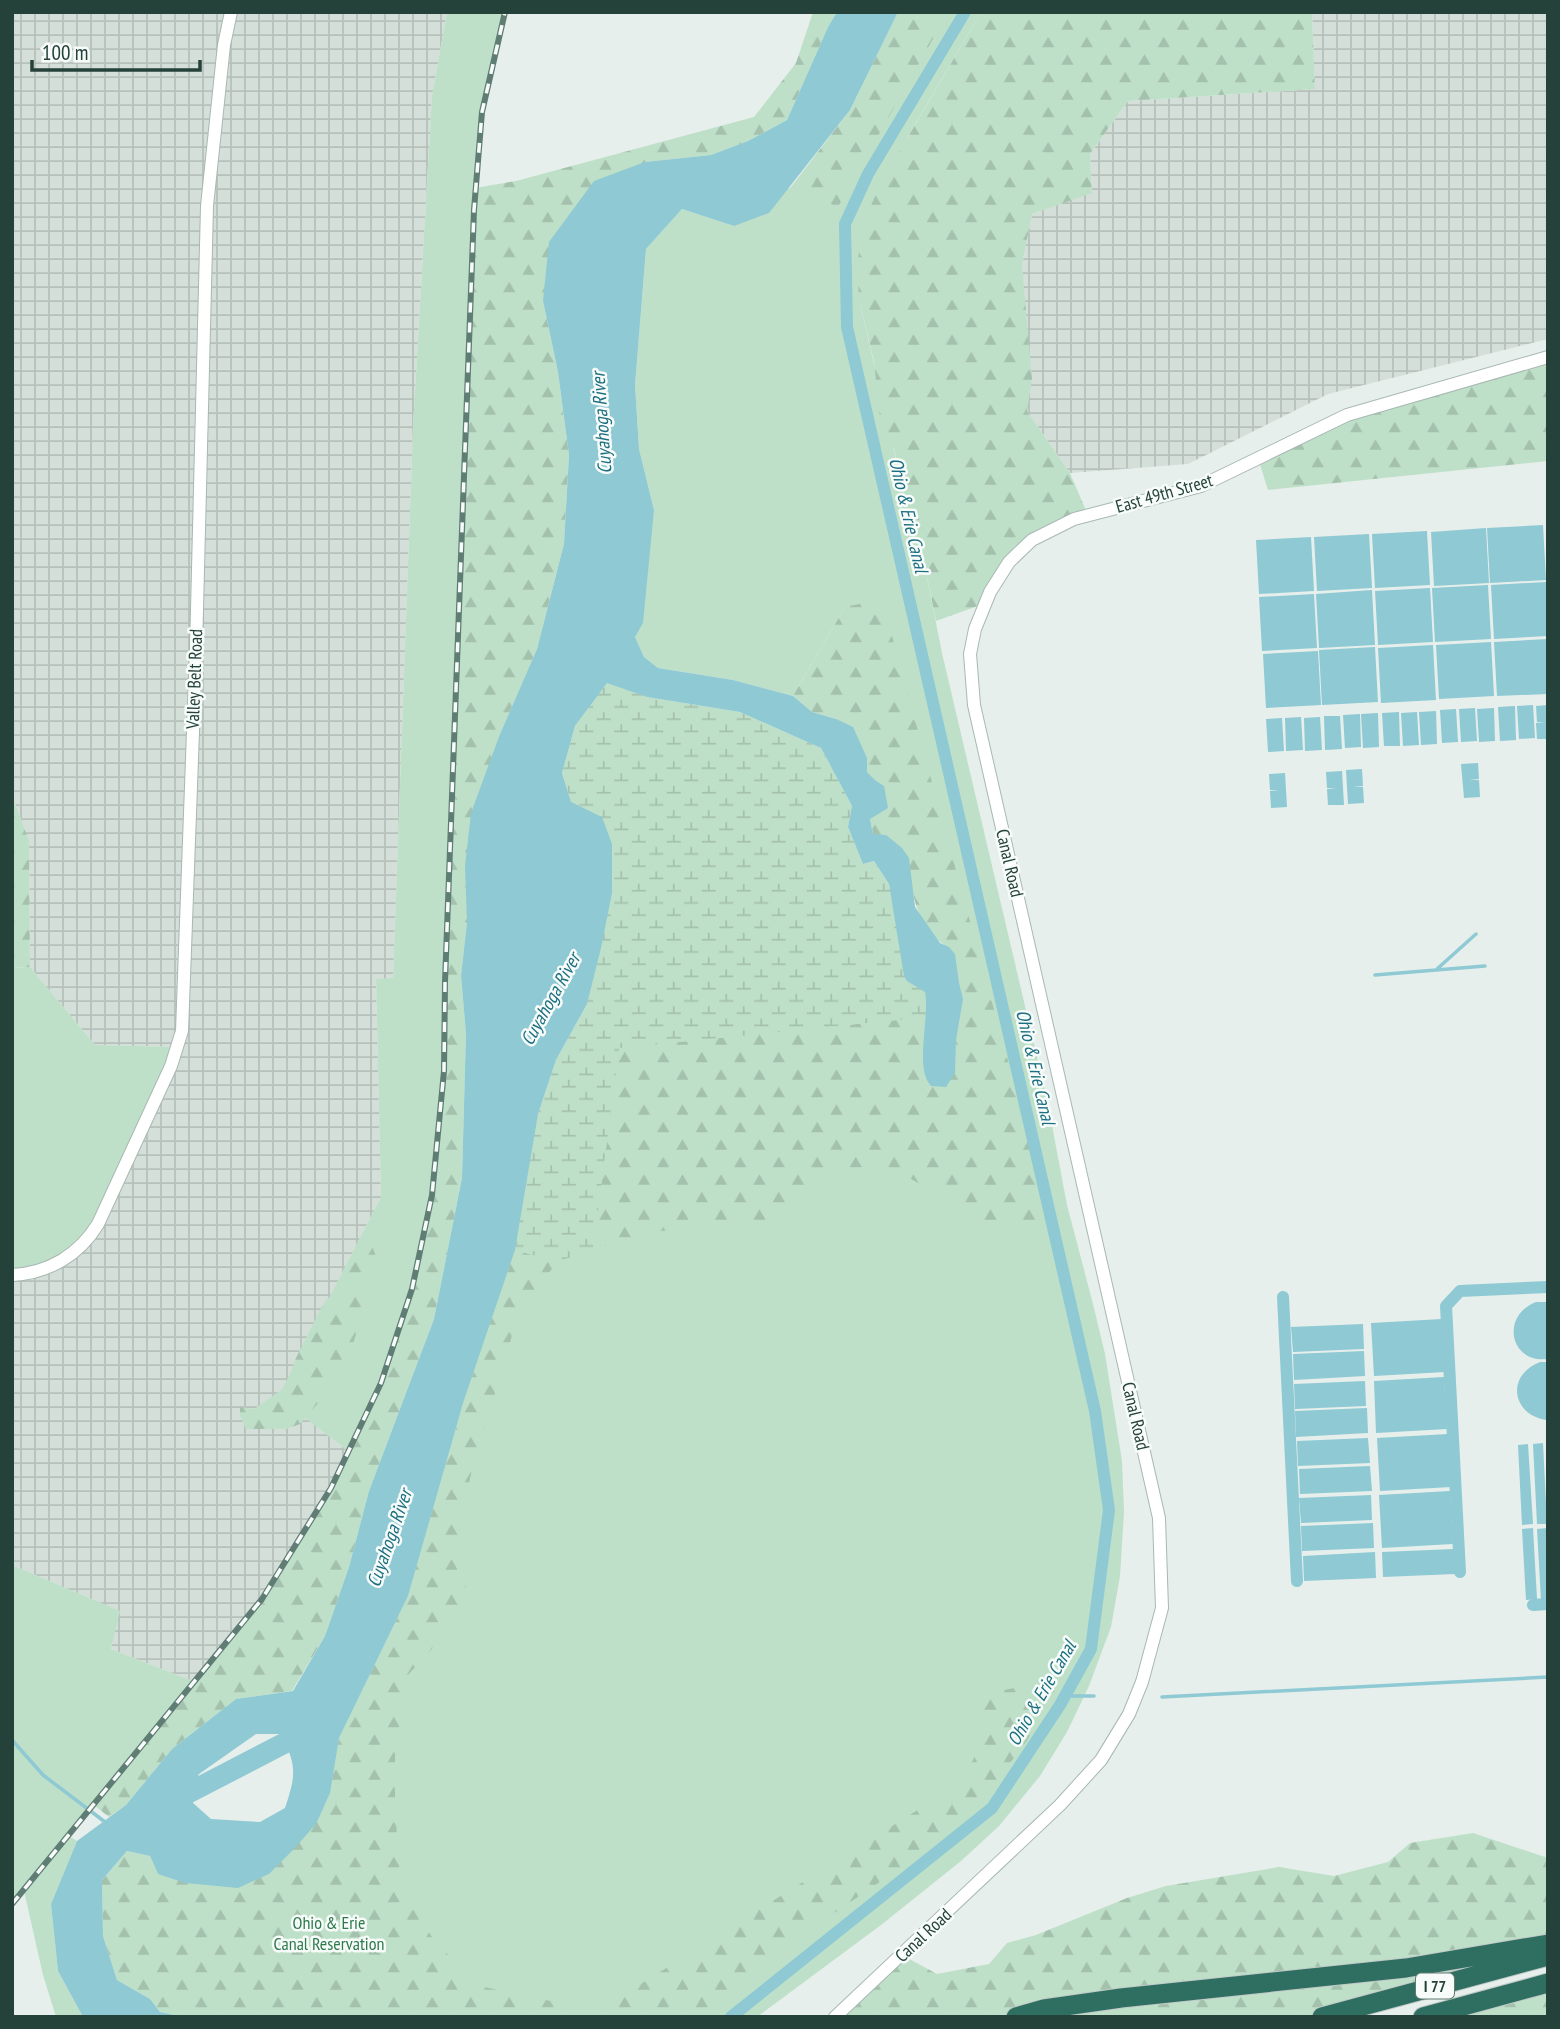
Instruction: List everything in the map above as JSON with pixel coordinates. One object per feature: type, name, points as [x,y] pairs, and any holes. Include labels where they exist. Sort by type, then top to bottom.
[{"type":"highway","points":[[1016,2017],[1121,1998],[1406,1968],[1548,1944]]},
{"type":"highway","name":"I 77","points":[[1322,2017],[1548,1956]]},
{"type":"highway","name":"I 77","points":[[1423,2017],[1548,1983]]},
{"type":"highway","points":[[1433,2017],[1469,2005]]},
{"type":"street","name":"Valley Belt Road","points":[[12,1275],[27,1274],[54,1266],[88,1241],[171,1066],[182,1031],[196,650],[207,205],[224,45],[231,12]]},
{"type":"street","name":"East 49th Street","points":[[974,705],[970,654],[975,629],[990,592],[1009,562],[1032,540],[1074,519],[1201,486],[1347,415],[1548,357]]},
{"type":"street","name":"Canal Road","points":[[835,2017],[1060,1805],[1101,1760],[1129,1714],[1142,1682],[1162,1608],[1159,1518],[974,705]]},
{"type":"shaded area","points":[[12,12],[447,12],[432,96],[413,427],[393,979],[376,980],[381,1197],[279,1397],[348,1451],[331,1488],[268,1588],[195,1682],[111,1649],[119,1611],[12,1565],[12,1275],[176,1047],[95,1045],[30,967],[29,840],[12,796]]},
{"type":"shaded area","points":[[1312,12],[1548,12],[1548,339],[1328,394],[1188,464],[1070,473],[1027,411],[1022,265],[1032,214],[1092,192],[1090,154],[1128,101],[1315,89]]},
{"type":"green space","points":[[447,12],[505,12],[482,112],[474,210],[444,1071],[432,1195],[412,1289],[381,1383],[348,1451],[278,1397],[381,1197],[376,979],[393,978],[413,427],[432,96]]},
{"type":"green space","points":[[813,12],[837,12],[787,120],[748,141],[711,155],[645,162],[543,301],[558,372],[569,455],[564,544],[537,649],[500,734],[467,922],[461,976],[466,1033],[462,1178],[434,1319],[369,1491],[349,1567],[325,1636],[292,1691],[236,1699],[172,1749],[126,1805],[109,1817],[94,1805],[234,1634],[268,1588],[331,1488],[381,1383],[412,1289],[432,1195],[444,1071],[469,291],[475,188],[516,181],[754,117],[796,63]]},
{"type":"green space","points":[[898,12],[948,12],[838,207],[791,187],[850,110]]},
{"type":"green space","name":"Ohio & Erie Canal Reservation","points":[[922,12],[981,12],[907,138],[860,303],[906,503],[922,552],[942,653],[1048,1104],[1067,1205],[1105,1354],[1122,1461],[1124,1512],[1120,1576],[1111,1627],[1089,1686],[1067,1732],[1040,1776],[999,1826],[961,1861],[881,1925],[757,2017],[211,2017],[238,1888],[339,1738],[408,1596],[538,1114],[842,854],[957,987],[845,607],[793,696],[733,680],[658,668],[644,657],[635,637],[654,510],[639,449],[635,385],[646,249],[682,209],[734,226],[791,187],[824,152]]},
{"type":"green space","points":[[981,12],[1312,12],[1315,89],[1128,101],[1090,154],[1092,193],[1032,214],[1022,265],[1032,379],[1027,411],[1070,473],[1087,513],[1032,540],[986,603],[936,621],[922,552],[906,503],[894,449],[880,418],[874,362],[860,303],[856,268],[866,217],[881,183]]},
{"type":"green space","points":[[1548,357],[1548,461],[1268,490],[1258,458],[1347,415]]},
{"type":"green space","points":[[882,599],[1052,1222],[985,1228],[931,1190],[889,1167],[841,1168],[792,1192],[775,1231],[727,1225],[650,1232],[593,1249],[619,1048],[927,1017],[923,1061],[955,1073],[956,1040],[963,999],[956,964],[949,947],[929,931],[917,909],[909,858],[873,834],[870,819],[879,812],[876,782],[867,772],[836,719],[812,712],[793,696],[845,607]]},
{"type":"green space","points":[[607,682],[647,697],[740,712],[821,748],[852,806],[848,827],[863,864],[874,861],[889,884],[907,981],[925,991],[927,1017],[619,1048],[593,1249],[557,1262],[515,1250],[538,1114],[556,1060],[587,1004],[571,802],[562,773],[575,726]]},
{"type":"green space","points":[[12,796],[29,840],[30,967],[12,968]]},
{"type":"green space","points":[[30,967],[95,1045],[177,1047],[98,1224],[72,1254],[12,1275],[12,968]]},
{"type":"green space","points":[[362,1243],[372,1246],[377,1259],[354,1341],[326,1394],[300,1424],[287,1429],[246,1429],[240,1416],[240,1407],[254,1409],[287,1386],[295,1360],[326,1300],[349,1285],[351,1258]]},
{"type":"green space","name":"Ohio & Erie Canal Reservation","points":[[515,1250],[557,1262],[518,1315],[470,1478],[463,1524],[467,1611],[407,1676],[395,1756],[395,1809],[401,1888],[432,1937],[475,1985],[598,2011],[951,1789],[975,1756],[981,1735],[984,1694],[1024,1686],[1060,1685],[1026,1742],[978,1805],[896,1871],[774,1954],[699,2017],[184,2017],[160,2012],[150,1999],[117,1980],[103,1936],[102,1880],[127,1851],[150,1856],[158,1874],[330,1793],[339,1738],[408,1596],[463,1403]]},
{"type":"green space","points":[[12,1565],[120,1611],[111,1649],[195,1682],[69,1836],[77,1841],[51,1904],[58,1971],[83,2017],[56,2017],[43,1975],[24,1891],[12,1904]]},
{"type":"green space","points":[[1473,1833],[1548,1858],[1548,1956],[1322,2017],[835,2017],[902,1955],[937,1974],[989,1964],[1007,1943],[1036,1935],[1127,1898],[1166,1886],[1279,1867],[1334,1876],[1388,1862],[1410,1843]]},
{"type":"green space","points":[[1548,1983],[1548,2017],[1433,2017]]},
{"type":"water","points":[[837,12],[898,12],[850,110],[769,213],[734,226],[682,209],[646,249],[635,385],[639,449],[654,510],[643,623],[635,637],[644,657],[658,668],[733,680],[793,696],[812,712],[853,727],[867,758],[867,772],[884,786],[888,808],[870,819],[873,834],[886,835],[902,848],[909,858],[915,907],[940,943],[955,954],[963,999],[956,1040],[955,1073],[946,1087],[931,1086],[926,1078],[923,1055],[925,992],[907,981],[904,976],[889,884],[874,861],[863,864],[848,827],[852,806],[821,748],[740,712],[647,697],[607,683],[575,726],[562,773],[571,802],[602,817],[612,844],[612,893],[601,948],[587,1004],[556,1060],[538,1114],[515,1250],[463,1403],[408,1596],[339,1738],[330,1793],[316,1824],[269,1874],[238,1888],[185,1883],[158,1874],[150,1856],[127,1851],[102,1880],[103,1936],[117,1980],[150,1999],[160,2012],[184,2017],[83,2017],[58,1971],[51,1904],[77,1841],[126,1805],[172,1749],[236,1699],[293,1691],[325,1636],[349,1567],[369,1491],[434,1319],[462,1178],[466,1033],[461,976],[467,922],[465,866],[471,813],[500,734],[537,649],[564,544],[569,455],[558,372],[543,301],[549,242],[594,181],[645,162],[711,155],[748,141],[787,120]],"holes":[[[256,1734],[281,1734],[290,1754],[293,1771],[285,1808],[260,1822],[211,1819],[193,1803],[192,1787],[199,1774]]]},
{"type":"water","points":[[1543,525],[1546,580],[1490,583],[1487,528]]},
{"type":"water","points":[[1486,528],[1489,583],[1434,586],[1431,532]]},
{"type":"water","points":[[1427,531],[1430,585],[1375,588],[1372,534]]},
{"type":"water","points":[[1369,534],[1372,588],[1317,591],[1314,537]]},
{"type":"water","points":[[1311,537],[1314,591],[1259,594],[1256,540]]},
{"type":"water","points":[[1546,582],[1548,636],[1494,639],[1491,585]]},
{"type":"water","points":[[1488,585],[1491,639],[1435,642],[1432,588]]},
{"type":"water","points":[[1430,588],[1433,642],[1378,645],[1375,591]]},
{"type":"water","points":[[1372,590],[1375,645],[1319,648],[1316,594]]},
{"type":"water","points":[[1314,594],[1317,648],[1262,651],[1259,597]]},
{"type":"water","points":[[1548,639],[1548,694],[1497,696],[1494,642]]},
{"type":"water","points":[[1491,642],[1494,696],[1439,699],[1436,645]]},
{"type":"water","points":[[1433,645],[1436,700],[1381,703],[1378,648]]},
{"type":"water","points":[[1375,647],[1378,702],[1322,705],[1319,650]]},
{"type":"water","points":[[1318,651],[1321,705],[1266,708],[1263,654]]},
{"type":"water","points":[[1533,705],[1535,738],[1519,739],[1517,706]]},
{"type":"water","points":[[1548,705],[1548,739],[1537,739],[1536,723],[1545,722],[1537,722],[1536,706]]},
{"type":"water","points":[[1515,706],[1516,740],[1500,741],[1498,707]]},
{"type":"water","points":[[1475,708],[1477,741],[1461,742],[1459,709]]},
{"type":"water","points":[[1494,708],[1495,741],[1479,742],[1477,709]]},
{"type":"water","points":[[1456,709],[1458,742],[1442,743],[1440,710]]},
{"type":"water","points":[[1436,711],[1437,744],[1421,745],[1419,712]]},
{"type":"water","points":[[1399,712],[1400,746],[1384,746],[1382,713]]},
{"type":"water","points":[[1417,712],[1419,745],[1403,746],[1401,713]]},
{"type":"water","points":[[1378,713],[1379,747],[1363,748],[1361,714]]},
{"type":"water","points":[[1360,714],[1361,747],[1345,748],[1343,715]]},
{"type":"water","points":[[1324,716],[1340,716],[1342,749],[1325,750]]},
{"type":"water","points":[[1301,717],[1303,750],[1286,751],[1285,718]]},
{"type":"water","points":[[1320,717],[1322,750],[1305,751],[1304,718]]},
{"type":"water","points":[[1282,718],[1284,751],[1268,752],[1266,719]]},
{"type":"water","points":[[1478,763],[1479,779],[1469,780],[1479,780],[1480,797],[1464,798],[1461,764]]},
{"type":"water","points":[[1362,769],[1363,786],[1353,787],[1363,787],[1364,803],[1348,804],[1346,770]]},
{"type":"water","points":[[1342,771],[1344,805],[1328,805],[1327,789],[1336,788],[1327,788],[1326,772]]},
{"type":"water","points":[[1285,773],[1287,807],[1271,808],[1270,791],[1279,790],[1270,790],[1269,774]]},
{"type":"water","points":[[1536,1302],[1548,1302],[1548,1359],[1535,1359],[1525,1354],[1514,1338],[1517,1318]]},
{"type":"water","points":[[1442,1319],[1445,1372],[1374,1376],[1371,1323]]},
{"type":"water","points":[[1363,1324],[1364,1349],[1293,1352],[1291,1327]]},
{"type":"water","points":[[1364,1351],[1365,1376],[1294,1380],[1293,1354]]},
{"type":"water","points":[[1540,1362],[1548,1362],[1547,1420],[1526,1411],[1517,1394],[1522,1376]]},
{"type":"water","points":[[1444,1377],[1447,1429],[1376,1433],[1374,1381]]},
{"type":"water","points":[[1365,1381],[1366,1406],[1295,1409],[1294,1384]]},
{"type":"water","points":[[1367,1408],[1368,1433],[1296,1437],[1295,1411]]},
{"type":"water","points":[[1448,1434],[1451,1487],[1380,1491],[1377,1438]]},
{"type":"water","points":[[1368,1438],[1370,1463],[1298,1466],[1297,1441]]},
{"type":"water","points":[[1543,1443],[1547,1524],[1537,1524],[1533,1444]]},
{"type":"water","points":[[1528,1444],[1533,1524],[1522,1525],[1518,1445]]},
{"type":"water","points":[[1370,1466],[1372,1491],[1300,1494],[1299,1469]]},
{"type":"water","points":[[1450,1491],[1453,1544],[1382,1548],[1379,1495]]},
{"type":"water","points":[[1371,1495],[1372,1520],[1301,1523],[1299,1498]]},
{"type":"water","points":[[1373,1523],[1374,1548],[1302,1551],[1301,1526]]},
{"type":"water","points":[[1533,1528],[1537,1599],[1526,1600],[1522,1529]]},
{"type":"water","points":[[1547,1528],[1548,1599],[1541,1600],[1537,1529]]},
{"type":"water","points":[[1454,1549],[1455,1574],[1383,1577],[1382,1552]]},
{"type":"water","points":[[1375,1552],[1376,1578],[1304,1581],[1303,1556]]},
{"type":"waterway","name":"Ohio & Erie Canal","points":[[731,2017],[992,1808],[1060,1705],[1091,1649],[1109,1510],[1095,1411],[847,327],[845,224],[868,174],[965,12]]},
{"type":"waterway","points":[[1437,969],[1476,934]]},
{"type":"waterway","points":[[1375,975],[1485,966]]},
{"type":"waterway","points":[[1460,1572],[1446,1306],[1460,1291],[1548,1287]]},
{"type":"waterway","points":[[1283,1297],[1297,1581]]},
{"type":"waterway","points":[[1533,1605],[1548,1604]]},
{"type":"waterway","points":[[1162,1697],[1548,1677]]},
{"type":"waterway","points":[[1065,1696],[1094,1696]]},
{"type":"waterway","name":"Cuyahoga River","points":[[167,1804],[304,1733],[307,1727]]},
{"type":"waterway","points":[[12,1740],[43,1775],[105,1822]]},
{"type":"railway","points":[[12,1904],[262,1599],[331,1488],[381,1383],[412,1289],[432,1195],[444,1071],[474,210],[482,112],[505,12]]}]
